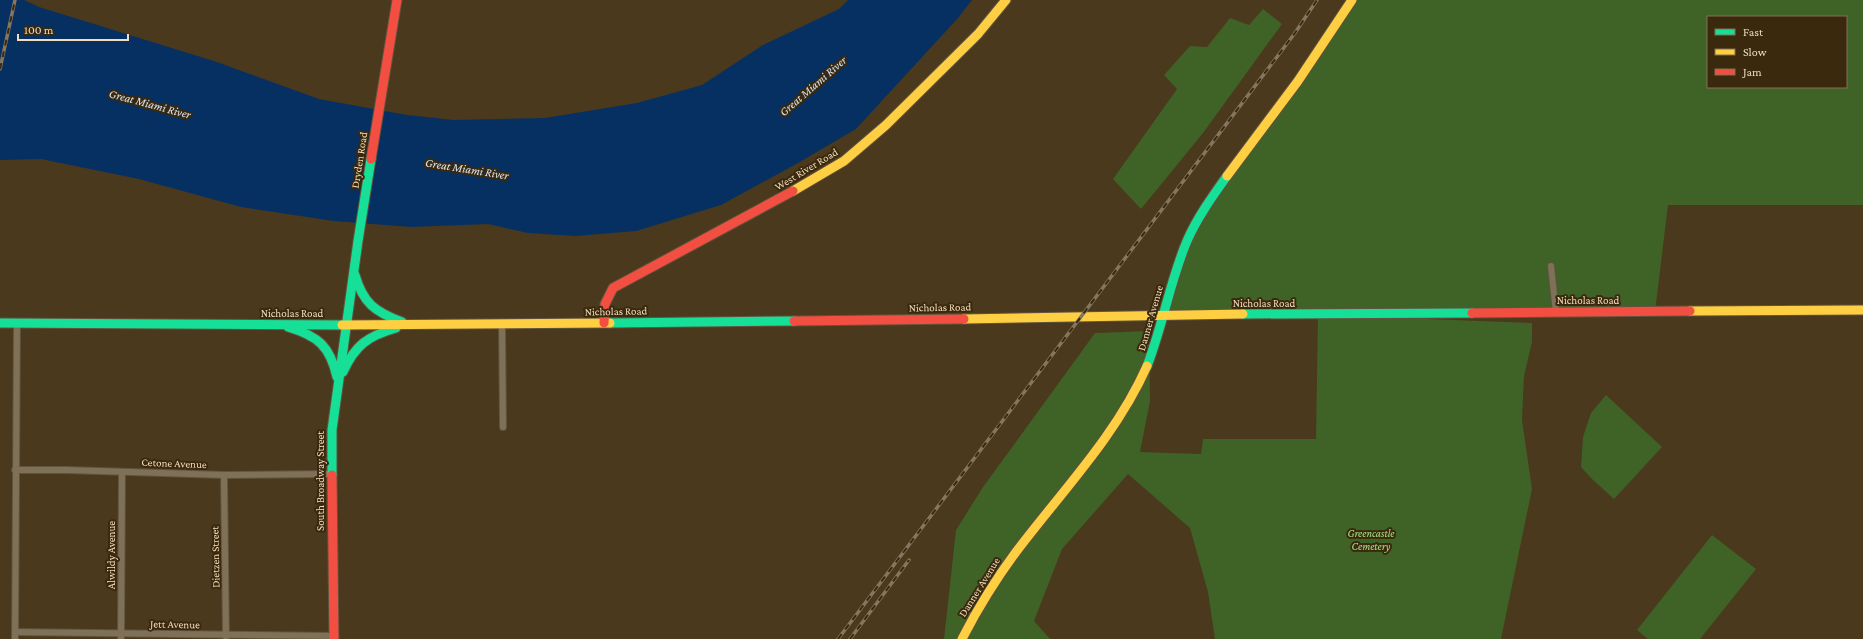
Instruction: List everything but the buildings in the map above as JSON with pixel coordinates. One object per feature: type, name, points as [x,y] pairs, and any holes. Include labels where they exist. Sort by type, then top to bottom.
[{"type":"street","name":"Dryden Road","points":[[346,325],[397,0]]},
{"type":"street","name":"West River Road","points":[[604,323],[604,305],[606,298],[613,288],[812,182],[858,150],[947,66],[978,34],[1006,0]]},
{"type":"street","name":"Danner Avenue","points":[[962,639],[997,578],[1014,554],[1121,415],[1145,372],[1164,315],[1177,266],[1198,220],[1295,87],[1352,0]]},
{"type":"street","points":[[1551,266],[1556,313]]},
{"type":"street","points":[[354,269],[361,295],[368,304],[391,318],[409,324]]},
{"type":"street","name":"Nicholas Road","points":[[0,323],[278,325],[502,324],[1164,315],[1863,310]]},
{"type":"street","points":[[15,636],[16,323]]},
{"type":"street","points":[[338,384],[346,365],[355,349],[361,342],[385,330],[409,324]]},
{"type":"street","points":[[502,324],[503,427]]},
{"type":"street","points":[[278,325],[306,333],[328,348],[334,364],[338,384]]},
{"type":"street","name":"South Broadway Street","points":[[334,638],[331,474],[332,430],[346,325]]},
{"type":"street","name":"Cetone Avenue","points":[[15,470],[224,475],[331,474]]},
{"type":"street","name":"Alwildy Avenue","points":[[121,636],[122,472]]},
{"type":"street","name":"Dietzen Street","points":[[224,475],[226,637]]},
{"type":"street","name":"Jett Avenue","points":[[15,636],[334,638]]},
{"type":"green space","name":"Greencastle Cemetery","points":[[1352,0],[1863,0],[1863,205],[1668,205],[1655,312],[1428,314],[1428,319],[1532,323],[1532,342],[1524,376],[1522,420],[1532,489],[1501,639],[1215,639],[1208,592],[1190,528],[1128,474],[1062,549],[1034,621],[1050,639],[944,639],[956,530],[983,487],[1095,333],[1149,331],[1150,401],[1140,452],[1201,454],[1203,439],[1316,439],[1318,314],[1164,315],[1192,231]]},
{"type":"green space","points":[[1263,9],[1282,24],[1203,133],[1141,209],[1113,179],[1177,89],[1164,75],[1190,46],[1207,47],[1230,18],[1249,25]]},
{"type":"green space","points":[[1606,395],[1662,447],[1614,499],[1581,467],[1583,437],[1591,413]]},
{"type":"green space","points":[[1712,535],[1756,569],[1700,639],[1648,639],[1637,630]]},
{"type":"water","name":"Great Miami River","points":[[0,0],[24,0],[39,7],[217,62],[319,99],[407,115],[454,120],[545,118],[637,103],[702,85],[763,45],[839,9],[848,0],[972,0],[958,18],[856,129],[721,205],[636,231],[575,236],[528,233],[488,224],[411,227],[334,221],[241,207],[139,179],[41,159],[0,160]]},
{"type":"railway","points":[[0,69],[15,0]]},
{"type":"railway","points":[[838,639],[1295,33],[1317,0]]},
{"type":"railway","points":[[850,639],[909,560]]},
{"type":"traffic: fast","points":[[332,475],[332,430],[371,159]]},
{"type":"traffic: fast","points":[[1147,366],[1187,241],[1200,216],[1227,176]]},
{"type":"traffic: fast","points":[[355,275],[358,285],[366,300],[377,310],[402,322]]},
{"type":"traffic: fast","points":[[1243,314],[1472,313]]},
{"type":"traffic: fast","points":[[610,323],[794,321]]},
{"type":"traffic: fast","points":[[0,323],[342,325]]},
{"type":"traffic: fast","points":[[288,327],[307,334],[321,344],[331,357],[337,377]]},
{"type":"traffic: fast","points":[[343,372],[352,355],[370,338],[396,328]]},
{"type":"traffic: slow","points":[[793,191],[844,161],[886,125],[978,34],[1006,0]]},
{"type":"traffic: slow","points":[[1227,176],[1298,81],[1352,0]]},
{"type":"traffic: slow","points":[[1690,311],[1863,310]]},
{"type":"traffic: slow","points":[[964,319],[1243,314]]},
{"type":"traffic: slow","points":[[342,325],[610,323]]},
{"type":"traffic: slow","points":[[962,639],[994,583],[1034,529],[1104,440],[1134,392],[1147,366]]},
{"type":"traffic: jam","points":[[371,159],[397,0]]},
{"type":"traffic: jam","points":[[604,323],[605,304],[613,288],[793,191]]},
{"type":"traffic: jam","points":[[1472,313],[1690,311]]},
{"type":"traffic: jam","points":[[794,321],[964,319]]},
{"type":"traffic: jam","points":[[332,475],[334,639]]}]
